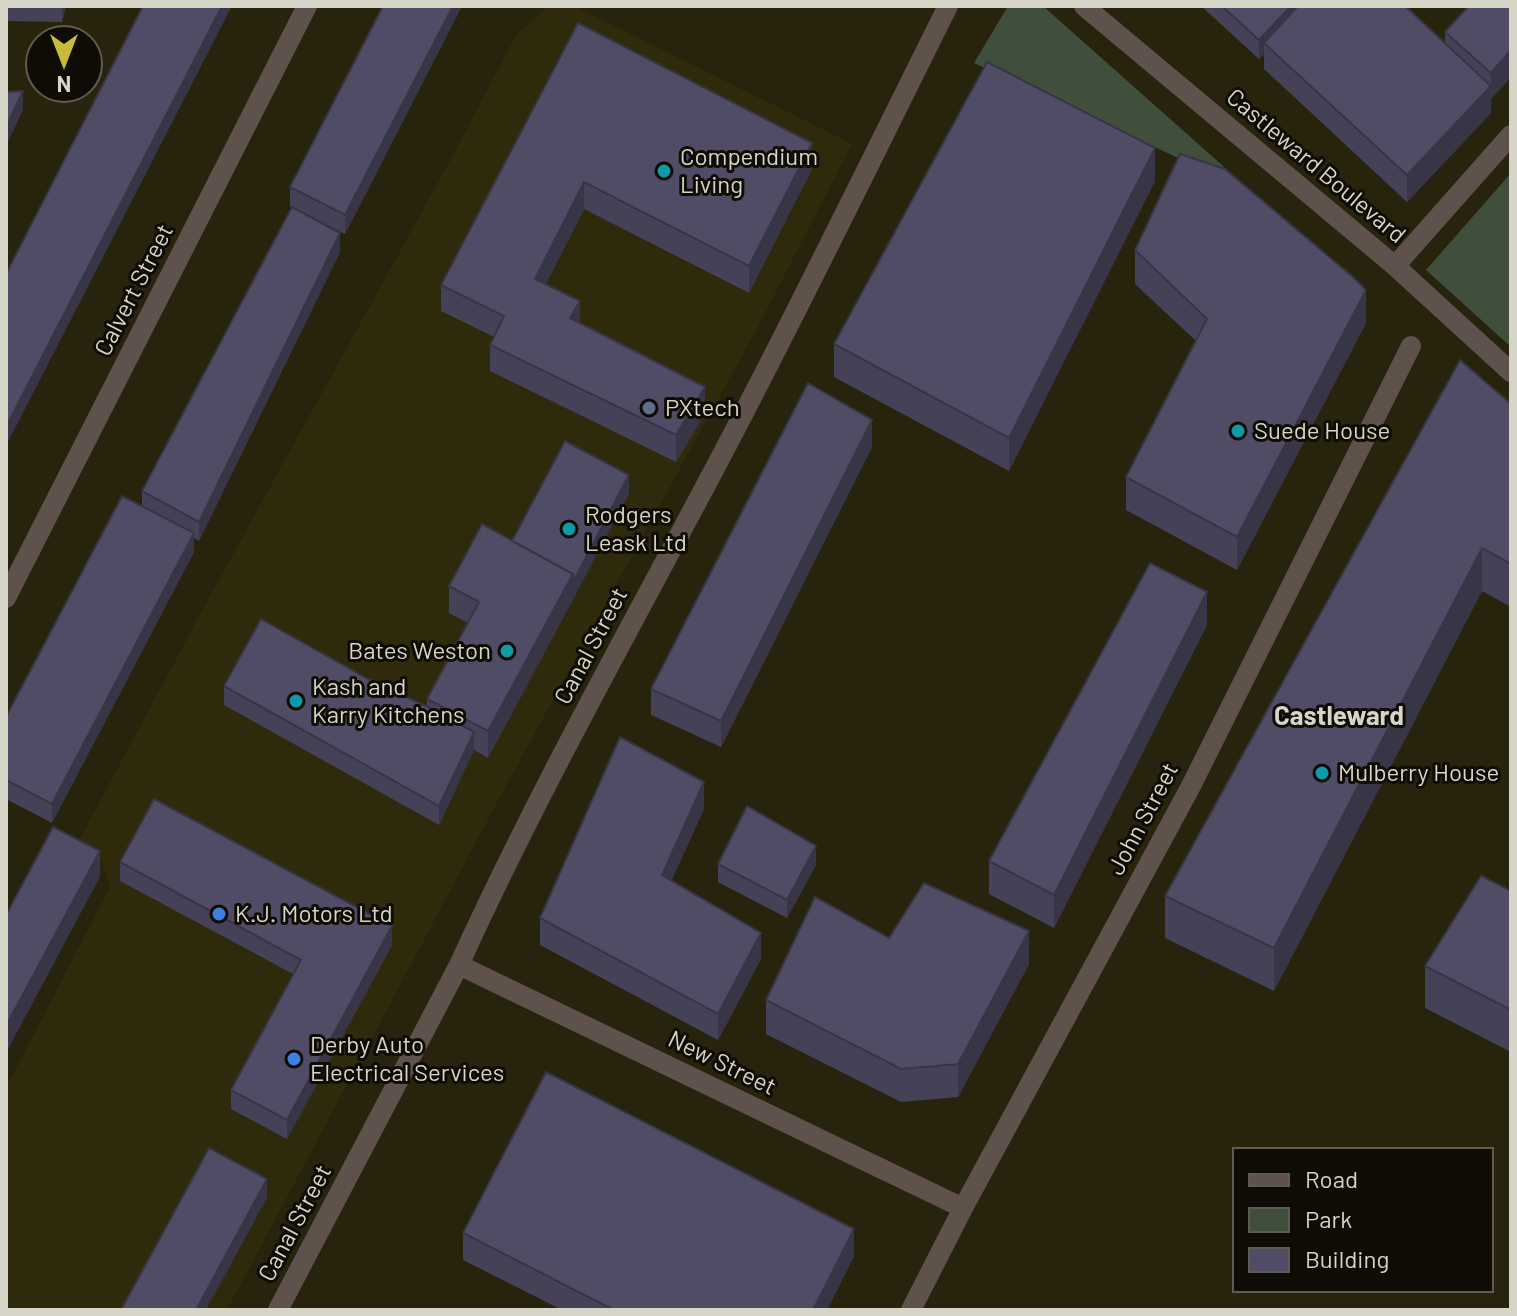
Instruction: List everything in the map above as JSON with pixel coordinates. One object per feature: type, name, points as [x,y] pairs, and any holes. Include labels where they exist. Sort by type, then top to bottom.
[{"type":"street","name":"Calvert Street","points":[[6,598],[307,6]]},
{"type":"street","name":"Canal Street","points":[[278,1310],[459,965],[589,706],[765,374],[948,6]]},
{"type":"street","name":"Castleward Boulevard","points":[[1084,6],[1395,266],[1511,372]]},
{"type":"street","points":[[1395,266],[1511,135]]},
{"type":"street","name":"John Street","points":[[911,1310],[1191,786],[1411,346]]},
{"type":"street","name":"New Street","points":[[459,965],[963,1208]]},
{"type":"shaded area","points":[[549,6],[574,6],[852,144],[760,323],[514,771],[227,1310],[6,1310],[6,1088],[110,887],[102,861],[76,846],[516,35]]},
{"type":"green space","points":[[1008,6],[1043,6],[1347,276],[1189,163],[974,63]]},
{"type":"green space","points":[[1511,173],[1511,347],[1426,270]]},
{"type":"building","points":[[143,6],[222,6],[6,427],[6,274],[93,104],[104,104],[104,82]]},
{"type":"building","points":[[383,6],[453,6],[345,215],[290,187]]},
{"type":"building","points":[[1222,6],[1291,6],[1259,40]]},
{"type":"building","points":[[1298,6],[1405,6],[1491,86],[1407,175],[1264,43]]},
{"type":"building","points":[[1469,6],[1511,6],[1511,50],[1491,73],[1445,32]]},
{"type":"building","points":[[578,23],[812,143],[749,266],[584,182],[535,279],[580,301],[570,318],[705,387],[676,435],[490,345],[504,316],[441,285]]},
{"type":"building","points":[[987,62],[1155,148],[1009,438],[834,344]]},
{"type":"building","points":[[23,91],[6,127],[6,92]]},
{"type":"building","name":"Suede House","points":[[1180,154],[1225,169],[1366,290],[1237,537],[1126,477],[1207,319],[1135,250]]},
{"type":"building","points":[[292,207],[340,233],[199,522],[142,491]]},
{"type":"building","name":"Mulberry House","points":[[1460,360],[1511,404],[1511,564],[1482,548],[1274,948],[1165,896]]},
{"type":"building","points":[[808,383],[872,420],[721,721],[651,689]]},
{"type":"building","name":"Rodgers Leask Ltd","points":[[565,441],[629,475],[573,582],[573,574],[512,541]]},
{"type":"building","points":[[122,496],[194,533],[52,804],[6,780],[6,717]]},
{"type":"building","name":"Bates Weston","points":[[482,524],[573,574],[488,731],[427,699],[479,602],[449,586]]},
{"type":"building","points":[[1150,563],[1207,592],[1054,895],[989,861]]},
{"type":"building","points":[[261,619],[368,679],[474,732],[439,806],[224,686]]},
{"type":"building","points":[[620,737],[704,782],[662,875],[761,933],[718,1014],[540,918]]},
{"type":"building","points":[[154,799],[392,926],[287,1120],[231,1090],[301,960],[120,862]]},
{"type":"building","points":[[747,806],[816,846],[787,900],[718,864]]},
{"type":"building","points":[[53,827],[100,851],[6,1026],[6,915]]},
{"type":"building","points":[[1481,876],[1511,891],[1511,1010],[1425,966]]},
{"type":"building","points":[[924,883],[1029,931],[958,1064],[901,1069],[766,1000],[815,897],[889,938]]},
{"type":"building","points":[[546,1072],[854,1229],[813,1310],[614,1310],[463,1233]]},
{"type":"building","points":[[209,1148],[267,1179],[196,1310],[121,1310]]},
{"type":"place","name":"Compendium Living","points":[[664,171]]},
{"type":"place","name":"PXtech","points":[[649,408]]},
{"type":"place","name":"Suede House","points":[[1238,431]]},
{"type":"place","name":"Rodgers Leask Ltd","points":[[569,529]]},
{"type":"place","name":"Bates Weston","points":[[507,651]]},
{"type":"place","name":"Kash and Karry Kitchens","points":[[296,701]]},
{"type":"place","name":"Mulberry House","points":[[1322,773]]},
{"type":"place","name":"K.J. Motors Ltd","points":[[219,914]]},
{"type":"place","name":"Derby Auto Electrical Services","points":[[294,1059]]},
{"type":"district","name":"Castleward","points":[[1339,716]]}]
